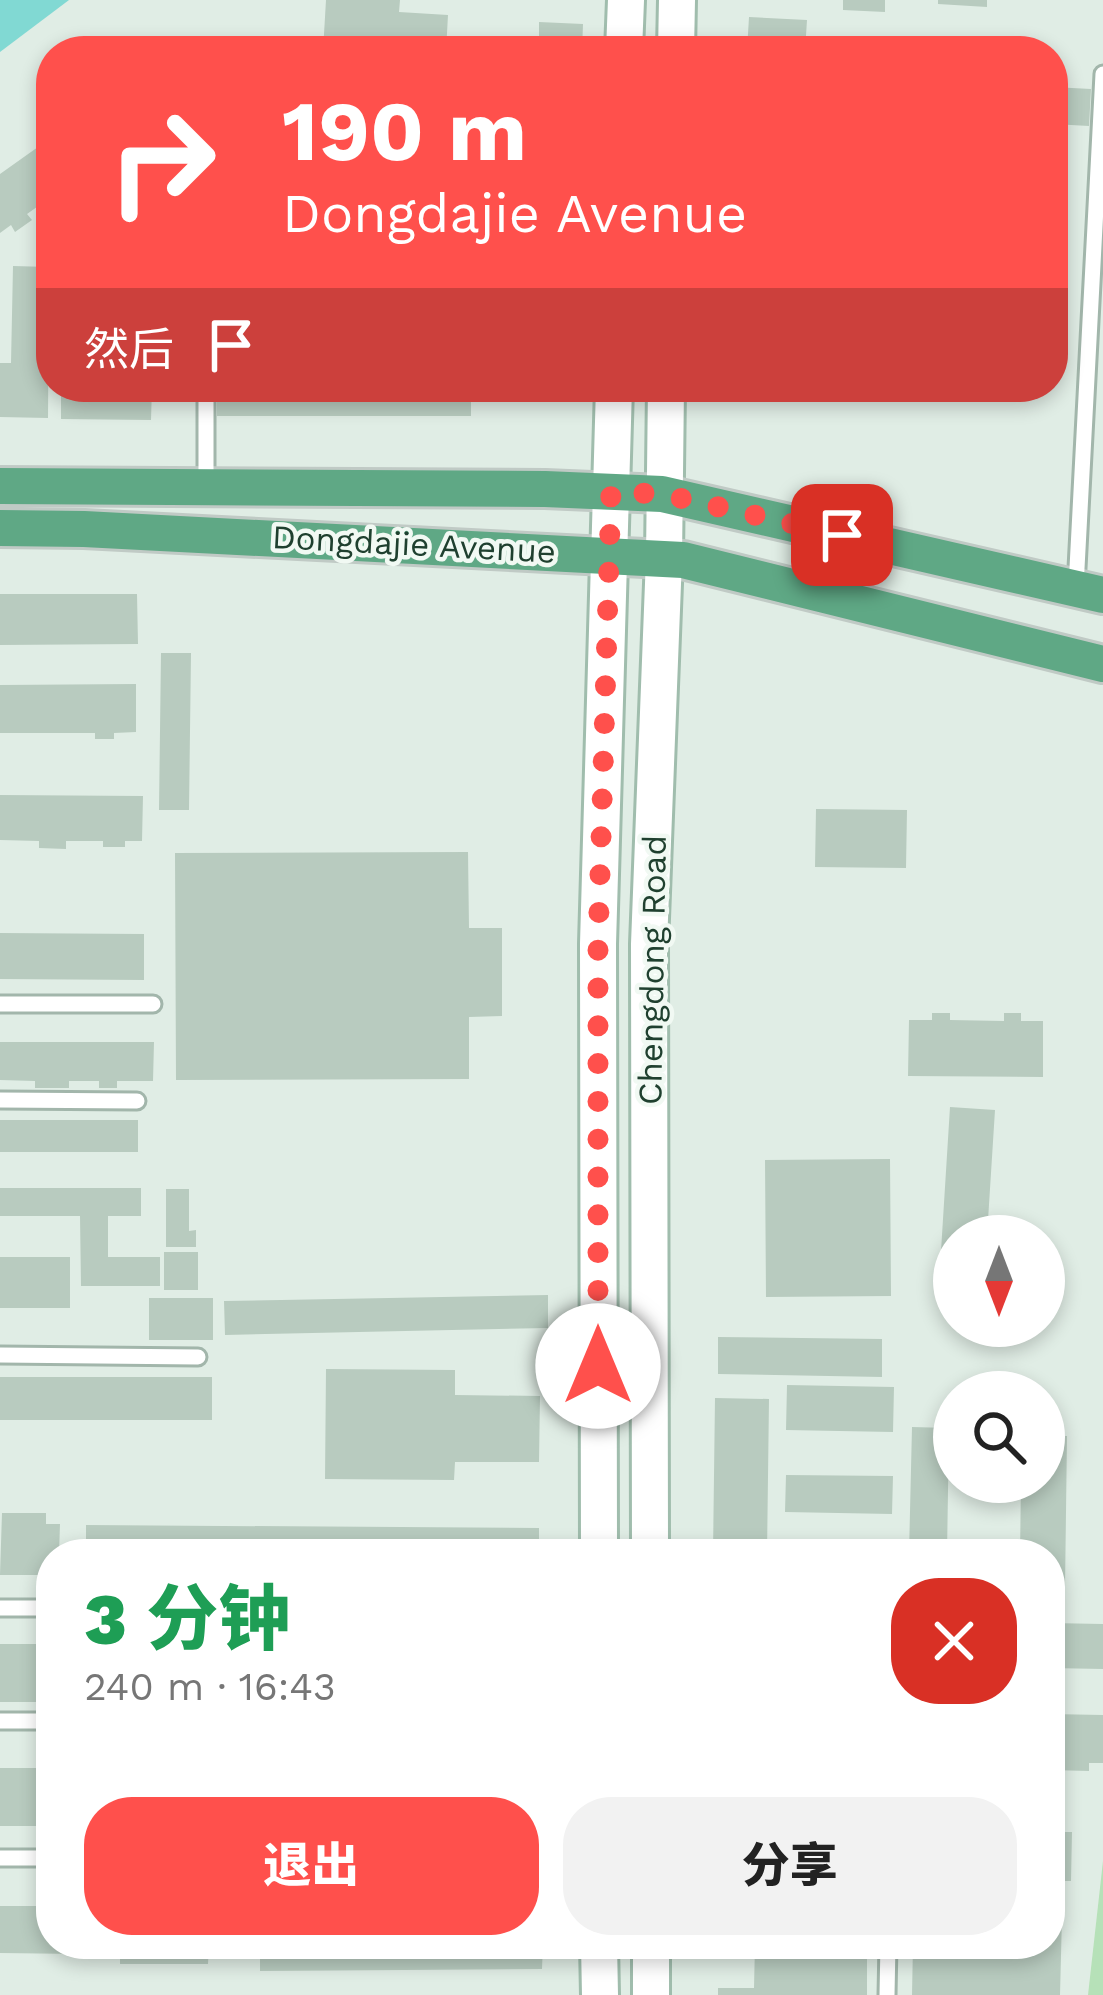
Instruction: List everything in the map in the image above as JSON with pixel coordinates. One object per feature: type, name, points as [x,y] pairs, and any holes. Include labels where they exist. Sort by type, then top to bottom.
[{"type":"main road","points":[[625,36],[626,0]]},
{"type":"main road","points":[[676,36],[677,0]]},
{"type":"main road","name":"Chengdong Road","points":[[599,1539],[598,944],[614,402]]},
{"type":"main road","name":"Chengdong Road","points":[[650,1539],[649,944],[665,402]]},
{"type":"main road","name":"Dongdajie Avenue","points":[[0,486],[662,494],[1090,591]]},
{"type":"main road","name":"Dongdajie Avenue","points":[[0,528],[683,560],[1103,664]]},
{"type":"main road","points":[[599,1959],[599,1995]]},
{"type":"main road","points":[[651,1959],[651,1995]]},
{"type":"lane","points":[[1090,591],[1103,74]]},
{"type":"lane","points":[[206,402],[206,487]]},
{"type":"lane","points":[[0,1004],[153,1004]]},
{"type":"lane","points":[[0,1100],[137,1101]]},
{"type":"lane","points":[[0,1355],[198,1357]]},
{"type":"lane","points":[[0,1608],[36,1608]]},
{"type":"lane","points":[[0,1720],[36,1721]]},
{"type":"lane","points":[[0,1858],[36,1858]]},
{"type":"lane","points":[[887,1995],[888,1959]]},
{"type":"green space","points":[[1103,1861],[1103,1995],[1088,1995]]},
{"type":"water","points":[[0,0],[69,0],[0,52]]},
{"type":"building","points":[[326,0],[400,0],[399,12],[448,15],[447,36],[324,36]]},
{"type":"building","points":[[843,0],[885,0],[885,12],[843,10]]},
{"type":"building","points":[[938,0],[987,0],[987,7],[938,4]]},
{"type":"building","points":[[749,17],[807,20],[806,36],[748,36]]},
{"type":"building","points":[[539,22],[583,24],[583,36],[539,36]]},
{"type":"building","points":[[1068,88],[1091,89],[1089,126],[1068,125]]},
{"type":"building","points":[[36,148],[36,208],[27,214],[32,220],[15,232],[11,225],[0,233],[0,174]]},
{"type":"building","points":[[13,266],[36,267],[36,402],[48,402],[48,418],[0,417],[0,363],[11,363]]},
{"type":"building","points":[[61,402],[152,402],[151,420],[61,419]]},
{"type":"building","points":[[217,402],[471,402],[471,416],[217,416]]},
{"type":"building","points":[[0,594],[137,594],[138,644],[0,645]]},
{"type":"building","points":[[161,653],[191,653],[189,810],[159,810]]},
{"type":"building","points":[[136,684],[136,732],[114,733],[114,739],[95,739],[95,733],[0,733],[0,685]]},
{"type":"building","points":[[0,795],[143,796],[142,841],[103,847],[103,841],[66,841],[66,849],[39,848],[39,841],[0,840]]},
{"type":"building","points":[[816,809],[907,810],[906,868],[815,867]]},
{"type":"building","points":[[468,852],[469,928],[502,928],[502,1016],[469,1017],[469,1079],[176,1080],[175,853]]},
{"type":"building","points":[[0,933],[144,934],[144,980],[0,979]]},
{"type":"building","points":[[932,1013],[950,1013],[950,1020],[1004,1021],[1004,1013],[1021,1013],[1021,1021],[1043,1021],[1043,1077],[908,1076],[909,1020],[932,1020]]},
{"type":"building","points":[[0,1042],[154,1042],[153,1081],[117,1081],[117,1088],[99,1088],[99,1081],[69,1081],[69,1088],[35,1088],[35,1081],[0,1080]]},
{"type":"building","points":[[950,1107],[995,1110],[988,1215],[943,1215]]},
{"type":"building","points":[[0,1120],[138,1120],[138,1152],[0,1152]]},
{"type":"building","points":[[890,1159],[891,1296],[766,1297],[765,1160]]},
{"type":"building","points":[[0,1188],[141,1188],[141,1216],[108,1216],[108,1257],[160,1257],[160,1286],[81,1286],[80,1216],[0,1216]]},
{"type":"building","points":[[166,1189],[189,1189],[189,1231],[196,1230],[196,1247],[166,1247]]},
{"type":"building","points":[[164,1252],[198,1252],[198,1290],[164,1290]]},
{"type":"building","points":[[0,1257],[70,1257],[70,1308],[0,1308]]},
{"type":"building","points":[[548,1295],[548,1328],[225,1335],[224,1301]]},
{"type":"building","points":[[149,1298],[213,1298],[213,1340],[149,1340]]},
{"type":"building","points":[[718,1337],[882,1339],[882,1377],[718,1374]]},
{"type":"building","points":[[326,1369],[455,1370],[455,1395],[540,1396],[539,1462],[455,1462],[454,1480],[325,1479]]},
{"type":"building","points":[[0,1377],[212,1377],[212,1420],[0,1420]]},
{"type":"building","points":[[787,1385],[894,1387],[893,1432],[786,1430]]},
{"type":"building","points":[[715,1398],[769,1399],[767,1539],[713,1539]]},
{"type":"building","points":[[912,1427],[933,1428],[933,1503],[948,1503],[947,1539],[909,1539]]},
{"type":"building","points":[[1067,1436],[1065,1588],[1065,1539],[1020,1539],[1021,1503],[1065,1503]]},
{"type":"building","points":[[786,1475],[893,1476],[892,1514],[785,1512]]},
{"type":"building","points":[[2,1513],[46,1513],[46,1524],[60,1524],[60,1539],[36,1539],[36,1575],[0,1575]]},
{"type":"building","points":[[86,1525],[539,1528],[539,1539],[86,1539]]},
{"type":"building","points":[[1065,1623],[1103,1624],[1103,1669],[1065,1668]]},
{"type":"building","points":[[0,1644],[36,1644],[36,1702],[0,1702]]},
{"type":"building","points":[[1065,1714],[1103,1715],[1103,1763],[1089,1763],[1089,1771],[1065,1770]]},
{"type":"building","points":[[0,1768],[36,1768],[36,1826],[0,1826]]},
{"type":"building","points":[[1065,1832],[1072,1832],[1071,1881],[1065,1881]]},
{"type":"building","points":[[0,1906],[36,1906],[36,1953],[0,1953]]},
{"type":"building","points":[[120,1959],[208,1959],[208,1964],[120,1964]]},
{"type":"building","points":[[260,1959],[542,1959],[542,1969],[260,1971]]},
{"type":"building","points":[[755,1959],[867,1959],[867,1995],[718,1995],[718,1988],[754,1988]]},
{"type":"building","points":[[913,1959],[1061,1959],[1060,1995],[912,1995]]},
{"type":"route","points":[[598,1366],[598,944],[611,492],[662,494],[842,535]]}]
